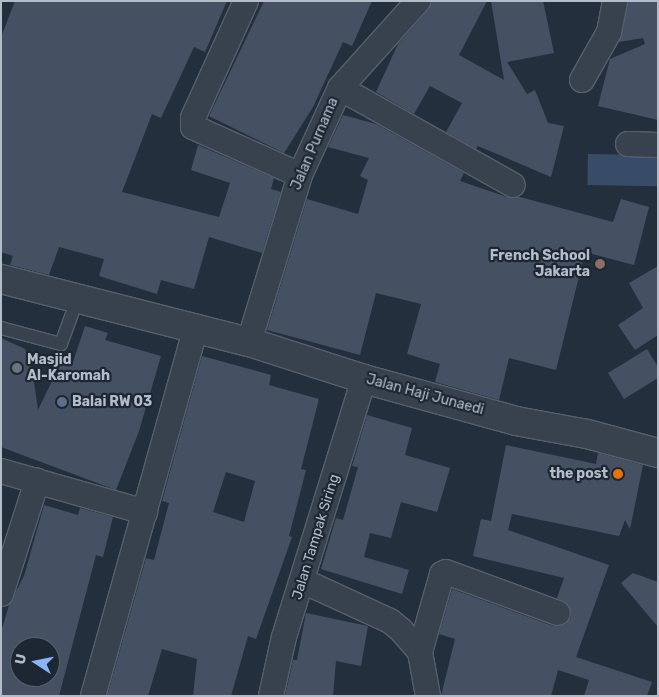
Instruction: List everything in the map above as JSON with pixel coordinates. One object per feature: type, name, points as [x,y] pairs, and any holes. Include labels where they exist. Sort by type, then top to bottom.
[{"type":"street","points":[[246,1],[193,118],[193,127],[300,175]]},
{"type":"street","name":"Jalan Purnama","points":[[249,342],[300,175],[340,88],[418,1]]},
{"type":"street","points":[[582,80],[609,32],[614,1]]},
{"type":"street","points":[[340,88],[513,185]]},
{"type":"street","points":[[628,144],[658,145]]},
{"type":"street","name":"Jalan Haji Junaedi","points":[[1,279],[194,330],[249,342],[364,378],[516,421],[587,434],[658,453]]},
{"type":"street","points":[[93,696],[185,369],[194,330]]},
{"type":"street","name":"Jalan Tampak Siring","points":[[271,696],[284,638],[364,378]]},
{"type":"street","points":[[1,472],[145,512]]},
{"type":"street","points":[[1,594],[37,481]]},
{"type":"street","points":[[428,696],[420,652],[442,574],[446,572],[558,613]]},
{"type":"street","points":[[303,581],[390,621],[420,652]]},
{"type":"lane","points":[[1,328],[61,344],[77,300]]},
{"type":"water","points":[[588,154],[658,155],[657,186],[587,185]]},
{"type":"building","points":[[15,1],[227,1],[205,52],[194,47],[161,118],[152,114],[122,192],[219,217],[230,183],[191,170],[198,145],[274,178],[271,189],[281,192],[262,253],[209,237],[194,289],[161,280],[157,294],[99,276],[104,259],[59,247],[49,275],[10,265],[13,256],[1,252],[1,37]]},
{"type":"building","points":[[264,1],[372,1],[352,46],[343,42],[313,107],[284,153],[209,116]]},
{"type":"building","points":[[431,1],[487,1],[459,55],[504,80],[491,1],[543,1],[554,53],[507,62],[527,94],[535,90],[548,123],[564,126],[551,177],[478,146],[476,149],[446,132],[462,103],[430,86],[414,114],[376,92],[398,44],[428,10]]},
{"type":"building","points":[[628,1],[658,1],[658,120],[598,106],[610,59],[645,44],[643,38],[619,42]]},
{"type":"building","points":[[343,115],[376,124],[464,173],[460,181],[507,197],[520,197],[613,222],[621,199],[649,207],[634,265],[585,252],[556,370],[509,358],[499,400],[435,382],[440,364],[407,354],[421,304],[376,293],[360,355],[267,330],[307,199],[358,214],[368,180],[360,176],[369,158],[328,147]]},
{"type":"building","points":[[658,266],[658,335],[635,350],[618,325],[643,308],[629,283]]},
{"type":"building","points":[[85,326],[108,333],[105,340],[161,356],[139,431],[116,490],[1,447],[1,338],[25,349],[31,361],[38,410],[62,360],[72,365]]},
{"type":"building","points":[[647,349],[658,367],[658,378],[624,399],[608,373]]},
{"type":"building","points":[[202,356],[271,375],[269,385],[319,399],[301,469],[306,470],[289,536],[292,537],[256,639],[248,636],[231,696],[193,696],[197,659],[162,649],[148,696],[107,696],[146,558],[154,560],[169,503],[162,501]],"holes":[[[226,472],[255,481],[244,522],[213,512]]]},
{"type":"building","points":[[367,415],[412,428],[405,455],[450,468],[437,512],[401,502],[391,538],[370,533],[364,557],[409,570],[402,594],[321,569],[336,518],[343,520],[358,467],[352,466]]},
{"type":"building","points":[[506,445],[596,464],[598,453],[643,465],[630,529],[625,520],[619,536],[512,514],[508,530],[609,565],[576,657],[652,682],[647,696],[584,696],[589,680],[558,670],[551,696],[441,696],[455,639],[439,634],[452,589],[553,626],[566,624],[571,617],[569,605],[557,598],[564,578],[473,556],[481,519],[491,521]]},
{"type":"building","points":[[44,505],[78,515],[80,508],[113,517],[103,557],[96,555],[59,696],[1,696],[1,632],[9,605],[24,576]]},
{"type":"building","points":[[633,573],[658,582],[658,627],[621,583]]},
{"type":"building","points":[[306,613],[368,626],[361,666],[336,661],[333,696],[285,696],[293,660],[297,660]]},
{"type":"place","name":"French School Jakarta","points":[[600,264]]},
{"type":"place","name":"Masjid Al-Karomah","points":[[17,368]]},
{"type":"place","name":"Balai RW 03","points":[[62,402]]},
{"type":"place","name":"the post","points":[[618,474]]}]
